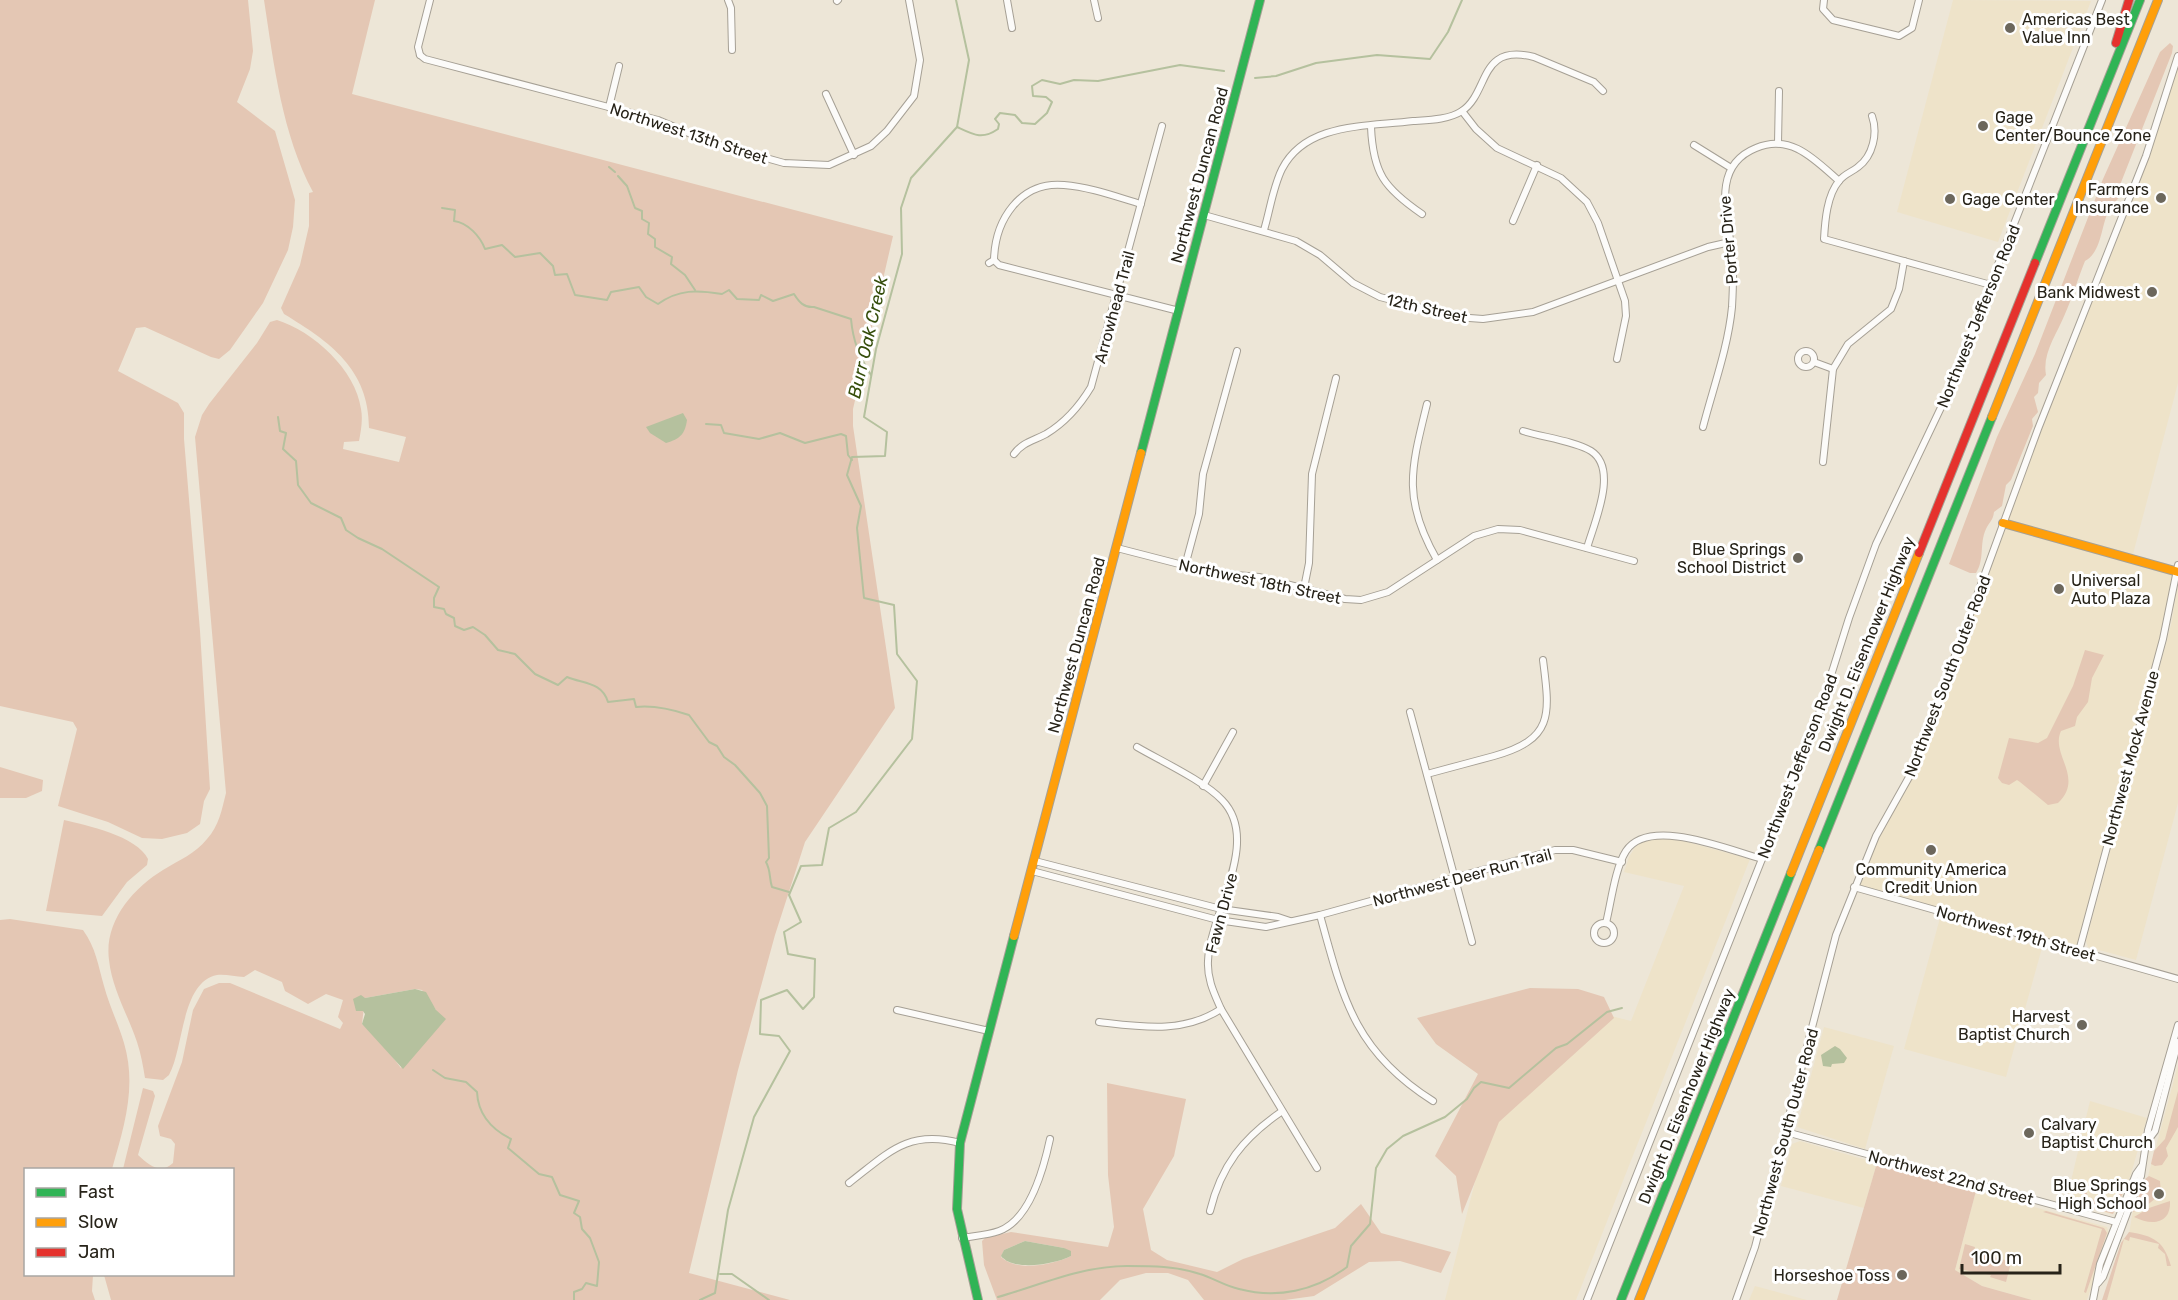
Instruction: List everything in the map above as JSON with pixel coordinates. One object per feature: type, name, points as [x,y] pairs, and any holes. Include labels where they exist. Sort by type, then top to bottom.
[{"type":"main road","name":"Northwest Duncan Road","points":[[978,1300],[962,1239],[957,1209],[960,1143],[1260,0]]},
{"type":"main road","points":[[2098,104],[2129,0]]},
{"type":"main road","name":"Dwight D. Eisenhower Highway","points":[[1621,1300],[2140,0]]},
{"type":"main road","name":"Dwight D. Eisenhower Highway","points":[[1639,1300],[2158,0]]},
{"type":"main road","points":[[2144,36],[2164,0]]},
{"type":"main road","points":[[2003,523],[2177,569]]},
{"type":"street","points":[[412,58],[420,55],[418,47],[430,0]]},
{"type":"street","points":[[728,0],[731,8],[732,50]]},
{"type":"street","name":"Northwest 13th Street","points":[[420,55],[425,59],[658,120],[712,143],[784,163],[804,166],[829,165],[871,146],[887,131],[914,96],[919,77],[920,60],[909,0]]},
{"type":"street","points":[[1007,0],[1012,28]]},
{"type":"street","points":[[1095,0],[1098,18]]},
{"type":"street","points":[[1824,0],[1824,9],[1833,20],[1899,36],[1912,28],[1919,0]]},
{"type":"street","name":"Northwest Jefferson Road","points":[[1587,1300],[1816,723],[1849,618],[1876,544],[1930,434],[1991,285],[2102,0]]},
{"type":"street","points":[[1264,230],[1278,180],[1295,149],[1312,136],[1443,118],[1462,111],[1489,67],[1515,55],[1541,59],[1594,82],[1603,91]]},
{"type":"street","name":"Northwest South Outer Road","points":[[1736,1300],[1755,1247],[1836,935],[1876,836],[1913,770],[2003,523],[2146,156],[2178,56]]},
{"type":"street","points":[[609,107],[619,66]]},
{"type":"street","points":[[1778,143],[1779,91]]},
{"type":"street","points":[[826,94],[854,155]]},
{"type":"street","points":[[1462,111],[1476,129],[1497,148],[1569,183],[1587,202],[1620,280],[1626,316],[1617,359]]},
{"type":"street","points":[[1872,116],[1875,131],[1870,153],[1861,166],[1839,181],[1831,197],[1824,239],[1991,285]]},
{"type":"street","name":"Arrowhead Trail","points":[[1014,454],[1021,444],[1044,435],[1065,422],[1079,408],[1097,372],[1162,126]]},
{"type":"street","points":[[1371,127],[1375,165],[1380,177],[1396,195],[1422,214]]},
{"type":"street","points":[[1694,145],[1731,168],[1754,148],[1778,143],[1800,149],[1839,181]]},
{"type":"street","points":[[1513,221],[1536,165]]},
{"type":"street","name":"Porter Drive","points":[[1703,427],[1730,320],[1733,275],[1724,194],[1731,168]]},
{"type":"street","points":[[1142,204],[1066,185],[1035,189],[1016,201],[1008,211],[1001,224],[992,261],[999,265],[1117,297],[1179,311]]},
{"type":"street","name":"12th Street","points":[[1204,215],[1264,230],[1306,246],[1353,283],[1380,297],[1456,317],[1486,319],[1521,315],[1708,247],[1730,242]]},
{"type":"street","points":[[1823,462],[1833,369],[1848,344],[1891,309],[1899,289],[1904,261]]},
{"type":"street","points":[[1185,566],[1199,514],[1203,474],[1237,351]]},
{"type":"street","points":[[1814,362],[1833,369]]},
{"type":"street","points":[[1304,588],[1309,562],[1312,474],[1336,378]]},
{"type":"street","points":[[1427,404],[1414,456],[1412,490],[1418,522],[1437,560]]},
{"type":"street","points":[[1523,431],[1585,449],[1592,452],[1603,465],[1605,485],[1587,548]]},
{"type":"street","name":"Northwest 18th Street","points":[[1118,548],[1215,573],[1259,577],[1345,599],[1373,597],[1388,592],[1474,536],[1498,529],[1520,530],[1634,561]]},
{"type":"street","name":"Northwest Mock Avenue","points":[[2079,951],[2163,639],[2177,569]]},
{"type":"street","points":[[1427,774],[1518,749],[1534,739],[1542,725],[1546,704],[1543,660]]},
{"type":"street","points":[[1410,712],[1472,942]]},
{"type":"street","points":[[1203,786],[1233,732]]},
{"type":"street","name":"Fawn Drive","points":[[1137,747],[1221,798],[1237,826],[1237,849],[1208,962],[1211,988],[1281,1112],[1317,1168]]},
{"type":"street","points":[[1606,923],[1622,862],[1634,843],[1653,835],[1665,834],[1762,859]]},
{"type":"street","name":"Northwest Deer Run Trail","points":[[1032,871],[1218,920],[1266,927],[1320,915],[1564,850],[1622,862]]},
{"type":"street","name":"Northwest Deer Run Trail","points":[[1035,861],[1221,909],[1278,916],[1291,921]]},
{"type":"street","points":[[1129,896],[1131,886]]},
{"type":"street","name":"Northwest 19th Street","points":[[1854,887],[2178,979]]},
{"type":"street","points":[[1320,915],[1338,983],[1360,1032],[1398,1076],[1433,1101]]},
{"type":"street","points":[[1099,1022],[1170,1027],[1205,1020],[1221,1009]]},
{"type":"street","points":[[897,1010],[989,1030]]},
{"type":"street","points":[[2093,1300],[2137,1187],[2148,1140],[2148,1130],[2178,1025]]},
{"type":"street","points":[[2148,1140],[2155,1131],[2178,1042]]},
{"type":"street","points":[[1210,1211],[1218,1181],[1239,1146],[1259,1127],[1281,1112]]},
{"type":"street","name":"Northwest 22nd Street","points":[[1786,1132],[2116,1222]]},
{"type":"street","points":[[849,1183],[894,1148],[909,1141],[927,1137],[960,1143]]},
{"type":"street","points":[[962,1239],[1002,1230],[1016,1218],[1038,1186],[1050,1139]]},
{"type":"street","points":[[2098,1283],[2097,1275],[2116,1222],[2141,1167]]},
{"type":"shaded area","points":[[0,0],[248,0],[253,51],[250,69],[237,102],[275,131],[295,200],[288,250],[263,303],[230,350],[219,359],[145,327],[136,328],[118,371],[178,403],[184,413],[210,789],[204,801],[200,824],[187,833],[162,839],[142,838],[108,822],[58,806],[77,729],[73,722],[0,706]]},
{"type":"shaded area","points":[[264,0],[375,0],[352,94],[893,236],[853,409],[853,426],[895,708],[805,842],[775,935],[738,1070],[689,1273],[790,1300],[111,1300],[104,1276],[234,1276],[234,1168],[164,1168],[173,1163],[175,1144],[171,1139],[160,1136],[158,1126],[182,1062],[193,1010],[204,989],[219,983],[230,983],[340,1029],[343,1023],[338,1017],[343,1000],[326,994],[308,1004],[285,991],[282,982],[255,970],[244,977],[217,975],[205,980],[196,990],[185,1018],[169,1075],[163,1080],[145,1078],[138,1046],[117,992],[109,960],[111,933],[122,908],[152,878],[192,853],[202,844],[217,823],[226,793],[195,437],[202,415],[257,343],[270,322],[277,320],[291,325],[318,343],[331,354],[351,380],[361,409],[361,429],[359,441],[344,442],[343,449],[399,462],[406,437],[369,428],[362,389],[344,359],[317,335],[284,314],[281,308],[300,265],[309,226],[309,193],[313,192],[294,147],[276,74]],"holes":[[[415,989],[422,990],[436,1010],[401,1068],[378,1038],[362,1024],[365,998]]]},
{"type":"shaded area","points":[[1953,0],[2091,1],[1998,242],[1897,212]]},
{"type":"shaded area","points":[[2170,43],[2173,46],[2172,53],[2120,185],[2121,195],[2106,216],[2098,245],[2091,257],[2085,261],[2051,344],[2046,359],[2046,375],[2039,383],[2038,393],[2034,397],[2038,412],[2032,419],[2033,426],[2011,480],[2006,485],[2002,506],[1994,512],[1986,529],[1979,568],[1976,573],[1970,573],[1949,564],[1997,437],[2035,354],[2103,179],[2160,52]]},
{"type":"shaded area","points":[[2178,56],[2178,383],[2132,558],[2176,571],[2166,626],[2079,951],[1854,887],[1876,836],[1913,770],[2003,523],[2146,156]]},
{"type":"shaded area","points":[[683,413],[687,420],[685,429],[678,438],[666,443],[650,433],[646,427]]},
{"type":"shaded area","points":[[2178,584],[2178,803],[2136,960],[2088,947],[2086,941],[2171,625]]},
{"type":"shaded area","points":[[2085,650],[2104,655],[2092,678],[2088,702],[2077,717],[2075,726],[2061,731],[2060,748],[2068,775],[2068,784],[2065,794],[2058,803],[2048,805],[2017,780],[2009,785],[2002,783],[1998,778],[2009,738],[2038,743],[2047,738],[2073,686]]},
{"type":"shaded area","points":[[0,767],[43,780],[42,791],[26,798],[0,798]]},
{"type":"shaded area","points":[[64,820],[97,828],[122,838],[142,851],[148,859],[147,865],[127,882],[102,916],[46,911]]},
{"type":"shaded area","points":[[1669,837],[1750,859],[1576,1300],[1445,1300],[1511,1040],[1575,1007],[1631,1021],[1684,886],[1624,872],[1637,844],[1644,840]]},
{"type":"shaded area","points":[[1940,918],[2042,948],[2006,1077],[1904,1049]]},
{"type":"shaded area","points":[[10,919],[83,930],[96,957],[128,1059],[127,1107],[112,1168],[24,1168],[24,1276],[93,1276],[92,1291],[95,1300],[0,1300],[0,920]]},
{"type":"shaded area","points":[[1530,988],[1578,989],[1604,997],[1614,1018],[1499,1122],[1462,1214],[1456,1176],[1435,1156],[1478,1074],[1436,1044],[1417,1018]]},
{"type":"shaded area","points":[[415,989],[426,992],[436,1010],[446,1019],[403,1069],[362,1024],[365,1014],[363,1011],[356,1011],[353,999],[361,995],[365,998]]},
{"type":"shaded area","points":[[1824,1027],[1894,1046],[1865,1149],[1797,1127]]},
{"type":"shaded area","points":[[1835,1046],[1847,1058],[1844,1063],[1832,1064],[1831,1067],[1823,1066],[1821,1055]]},
{"type":"shaded area","name":"Blue Springs High School","points":[[2178,1065],[2178,1300],[2103,1300],[2123,1239],[2129,1234],[2133,1210],[2148,1176]]},
{"type":"shaded area","points":[[1107,1083],[1186,1099],[1174,1156],[1143,1209],[1151,1250],[1167,1260],[1217,1272],[1243,1259],[1335,1228],[1361,1204],[1381,1233],[1451,1252],[1441,1273],[1400,1261],[1369,1262],[1314,1296],[1285,1300],[1204,1300],[1188,1280],[1168,1273],[1146,1273],[1120,1280],[1100,1300],[997,1300],[984,1265],[982,1241],[985,1238],[1011,1232],[1108,1247],[1114,1227],[1108,1175]],"holes":[[[1025,1241],[1064,1248],[1071,1256],[1035,1266],[1008,1262],[1001,1257],[1004,1250]]]},
{"type":"shaded area","points":[[143,1088],[153,1091],[155,1096],[138,1155],[159,1168],[123,1168]]},
{"type":"shaded area","points":[[2178,1091],[2178,1127],[2166,1148],[2168,1156],[2162,1165],[2155,1166],[2151,1164],[2154,1151],[2165,1139]]},
{"type":"shaded area","points":[[2090,1101],[2147,1118],[2131,1174],[2116,1211],[2111,1214],[2066,1202]]},
{"type":"shaded area","points":[[1800,1141],[1877,1163],[1864,1208],[1781,1186],[1792,1144]]},
{"type":"shaded area","points":[[1877,1163],[1976,1191],[1955,1270],[1982,1286],[2032,1300],[1837,1300]]},
{"type":"shaded area","points":[[2149,1176],[2160,1181],[2161,1194],[2146,1206],[2133,1212],[2145,1179]]},
{"type":"shaded area","points":[[2122,1181],[2128,1182],[2113,1214],[2080,1204],[2084,1192],[2087,1193],[2087,1198],[2107,1203],[2110,1198],[2116,1200]]},
{"type":"shaded area","points":[[1976,1191],[2107,1227],[2109,1234],[2087,1300],[2032,1300],[1982,1286],[1955,1270]]},
{"type":"shaded area","points":[[2170,1201],[2164,1219],[2147,1222],[2134,1217],[2149,1208]]},
{"type":"shaded area","points":[[2043,1212],[2104,1228],[2107,1233],[2086,1293],[2084,1292],[2102,1229]]},
{"type":"shaded area","points":[[2129,1232],[2145,1235],[2157,1241],[2165,1251],[2171,1266],[2167,1266],[2165,1254],[2158,1248],[2159,1244],[2130,1237],[2129,1241],[2124,1239],[2107,1300],[2102,1300],[2121,1243]]},
{"type":"shaded area","points":[[1025,1241],[1064,1248],[1071,1251],[1071,1256],[1045,1264],[1025,1265],[1007,1261],[1001,1256],[1004,1250]]},
{"type":"shaded area","points":[[1965,1244],[1975,1247],[1974,1251],[2011,1262],[2006,1282],[1990,1277],[1991,1275],[1959,1269]]},
{"type":"shaded area","points":[[1755,1286],[1807,1300],[1749,1300]]},
{"type":"waterway","points":[[956,0],[969,60],[957,127]]},
{"type":"waterway","points":[[1255,78],[1276,76],[1316,63],[1377,55],[1430,59],[1448,32],[1462,0]]},
{"type":"waterway","points":[[957,127],[973,134],[987,134],[998,129],[999,124],[995,119],[1000,113],[1015,115],[1022,123],[1035,124],[1047,113],[1052,102],[1046,97],[1033,96],[1032,86],[1042,80],[1060,84],[1074,80],[1098,81],[1180,65],[1224,71]]},
{"type":"waterway","name":"Burr Oak Creek","points":[[700,1300],[715,1293],[728,1210],[754,1117],[790,1051],[779,1036],[760,1034],[761,1000],[787,990],[803,1009],[814,997],[815,959],[788,954],[784,932],[801,922],[789,895],[801,866],[822,865],[829,828],[856,812],[912,739],[917,681],[897,654],[894,605],[864,598],[857,528],[861,506],[847,475],[852,457],[885,456],[887,432],[864,417],[876,349],[902,254],[901,208],[911,178],[957,127]]},
{"type":"waterway","points":[[609,167],[615,172]]},
{"type":"waterway","points":[[618,176],[627,186],[635,208],[642,211],[642,219],[649,223],[648,234],[655,239],[655,247],[672,257],[671,264],[685,275],[695,290]]},
{"type":"waterway","points":[[442,208],[455,210],[454,221],[464,224],[473,231],[485,249],[502,245],[515,257],[540,253],[553,266],[555,275],[567,274],[575,295],[607,300],[611,292],[639,287],[646,297],[658,304],[673,296],[689,292],[722,294],[729,290],[737,299],[759,300],[761,295],[773,301],[794,294],[805,305],[851,319],[857,348],[871,375]]},
{"type":"waterway","points":[[278,417],[280,431],[286,433],[283,449],[296,461],[298,485],[311,503],[341,518],[346,530],[382,549],[439,587],[434,598],[434,607],[444,609],[446,614],[454,618],[455,626],[464,630],[473,627],[485,635],[498,650],[515,654],[535,674],[558,685],[567,677],[597,687],[608,702],[634,699],[636,707],[662,708],[689,715],[709,742],[717,746],[724,757],[735,765],[760,793],[767,806],[769,858],[766,862],[772,887],[789,892]]},
{"type":"waterway","points":[[706,424],[721,425],[724,433],[759,439],[780,433],[805,443],[841,434],[846,436],[848,455],[852,460]]},
{"type":"waterway","points":[[998,1297],[1077,1273],[1127,1266],[1182,1269],[1234,1288],[1253,1292],[1295,1291],[1322,1282],[1347,1267],[1351,1246],[1370,1224],[1376,1168],[1387,1149],[1403,1136],[1445,1117],[1467,1099],[1481,1082],[1509,1088],[1556,1048],[1567,1044],[1607,1012],[1622,1008]]},
{"type":"waterway","points":[[433,1070],[445,1078],[466,1082],[477,1092],[480,1107],[487,1120],[497,1131],[511,1139],[508,1148],[539,1174],[552,1177],[560,1195],[579,1201],[574,1213],[580,1217],[582,1229],[590,1238],[599,1262],[597,1286],[586,1283],[582,1289],[574,1292],[574,1300]]},
{"type":"waterway","points":[[720,1274],[732,1274],[769,1300]]},
{"type":"traffic: fast","points":[[1141,453],[1260,0]]},
{"type":"traffic: fast","points":[[2035,263],[2140,0]]},
{"type":"traffic: fast","points":[[1819,850],[1992,417]]},
{"type":"traffic: fast","points":[[1621,1300],[1791,873]]},
{"type":"traffic: fast","points":[[978,1300],[957,1209],[960,1143],[1014,936]]},
{"type":"traffic: slow","points":[[1992,417],[2158,0]]},
{"type":"traffic: slow","points":[[1014,936],[1141,453]]},
{"type":"traffic: slow","points":[[2003,523],[2178,572]]},
{"type":"traffic: slow","points":[[1791,873],[1919,553]]},
{"type":"traffic: slow","points":[[1639,1300],[1819,850]]},
{"type":"traffic: jam","points":[[2116,43],[2129,0]]},
{"type":"traffic: jam","points":[[1919,553],[2035,263]]},
{"type":"place","name":"Americas Best Value Inn","points":[[2010,28]]},
{"type":"place","name":"Gage Center/Bounce Zone","points":[[1983,126]]},
{"type":"place","name":"Farmers Insurance","points":[[2161,198]]},
{"type":"place","name":"Gage Center","points":[[1950,199]]},
{"type":"place","name":"Bank Midwest","points":[[2152,292]]},
{"type":"place","name":"Blue Springs School District","points":[[1798,558]]},
{"type":"place","name":"Universal Auto Plaza","points":[[2059,589]]},
{"type":"place","name":"Community America Credit Union","points":[[1931,850]]},
{"type":"place","name":"Harvest Baptist Church","points":[[2082,1025]]},
{"type":"place","name":"Calvary Baptist Church","points":[[2029,1133]]},
{"type":"place","name":"Blue Springs High School","points":[[2159,1194]]},
{"type":"place","name":"Horseshoe Toss","points":[[1902,1275]]}]
